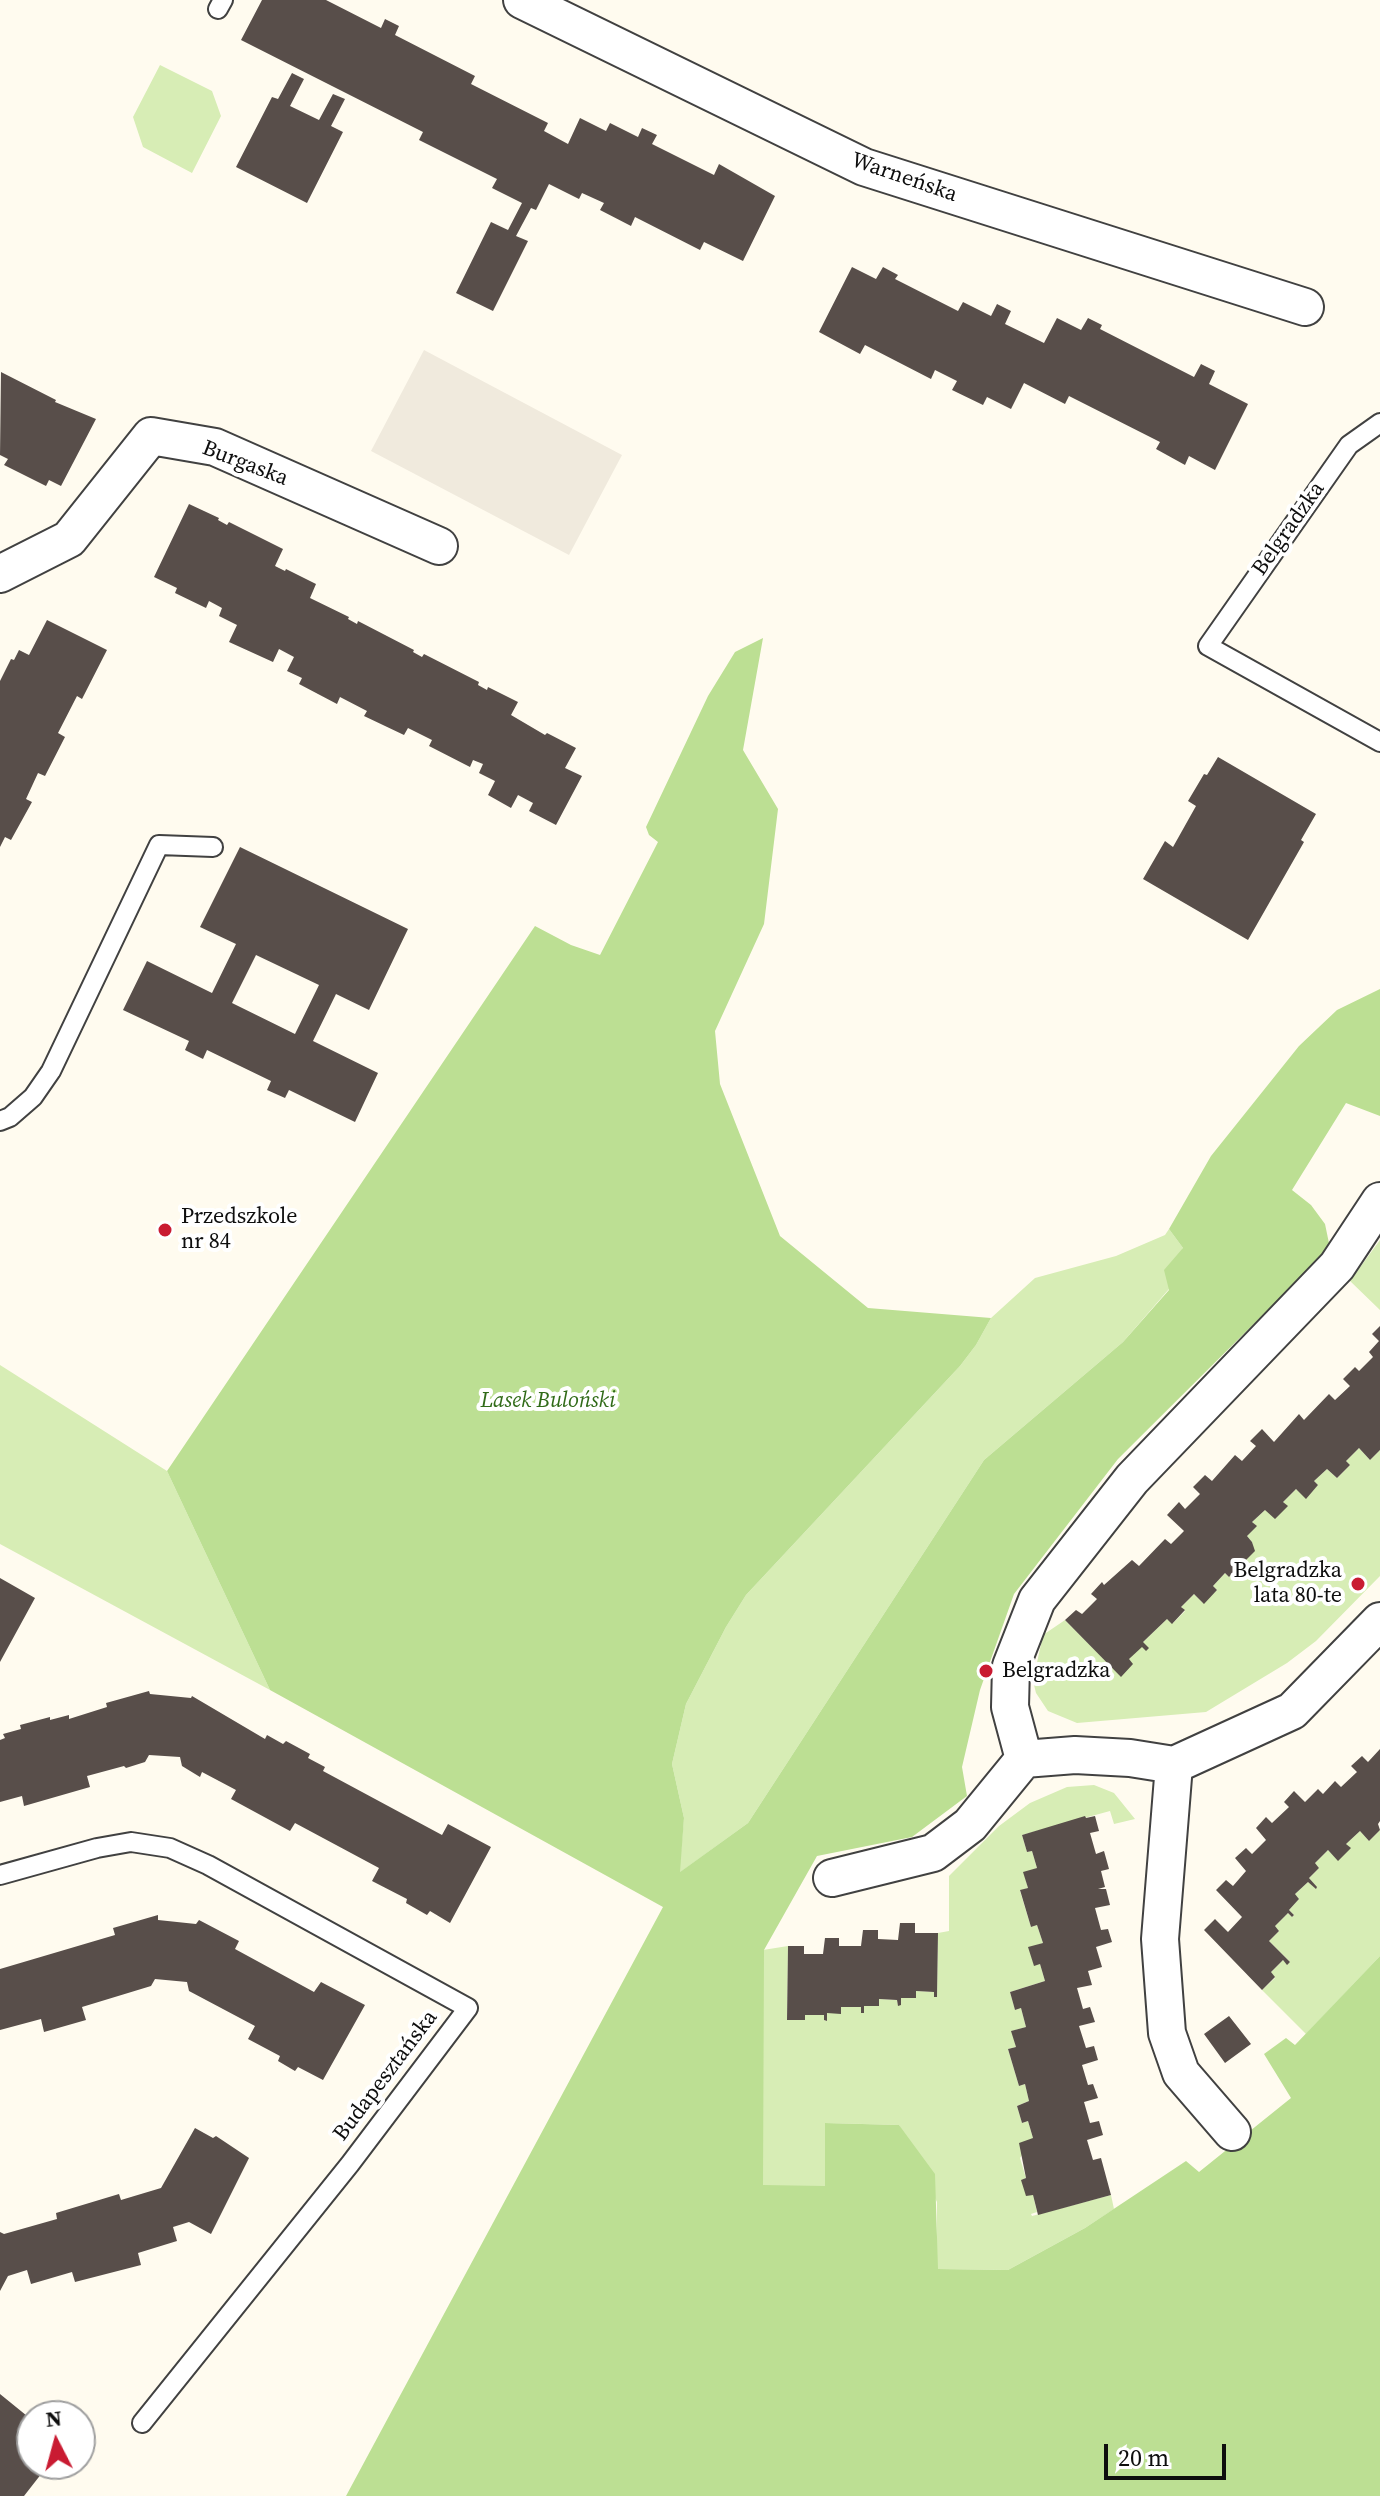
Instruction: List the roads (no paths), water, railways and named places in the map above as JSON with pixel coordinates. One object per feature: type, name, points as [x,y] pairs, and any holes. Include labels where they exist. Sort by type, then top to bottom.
[{"type":"street","name":"Warneńska","points":[[522,0],[864,167],[1305,307]]},
{"type":"street","name":"Burgaska","points":[[0,574],[69,539],[151,436],[215,447],[439,546]]},
{"type":"street","points":[[1024,1759],[1010,1707],[1011,1666],[1037,1600],[1132,1479],[1337,1266],[1380,1201]]},
{"type":"street","points":[[832,1878],[933,1853],[970,1825],[1024,1759],[1075,1755],[1130,1758],[1174,1765],[1292,1711],[1380,1621]]},
{"type":"street","points":[[1174,1765],[1160,1939],[1167,2033],[1181,2073],[1232,2132]]},
{"type":"lane","name":"Belgradzka","points":[[1380,423],[1349,445],[1208,646],[1380,742]]},
{"type":"lane","points":[[0,1121],[10,1117],[33,1097],[51,1071],[159,845],[213,847]]},
{"type":"lane","name":"Budapesztańska","points":[[0,1875],[97,1848],[131,1842],[170,1848],[208,1865],[468,2008],[350,2164],[142,2423]]},
{"type":"place","name":"Przedszkole nr 84","points":[[165,1230]]},
{"type":"place","name":"Belgradzka lata 80-te","points":[[1358,1584]]},
{"type":"place","name":"Belgradzka","points":[[986,1671]]},
{"type":"park label","name":"Lasek Buloński","points":[[548,1401]]}]
